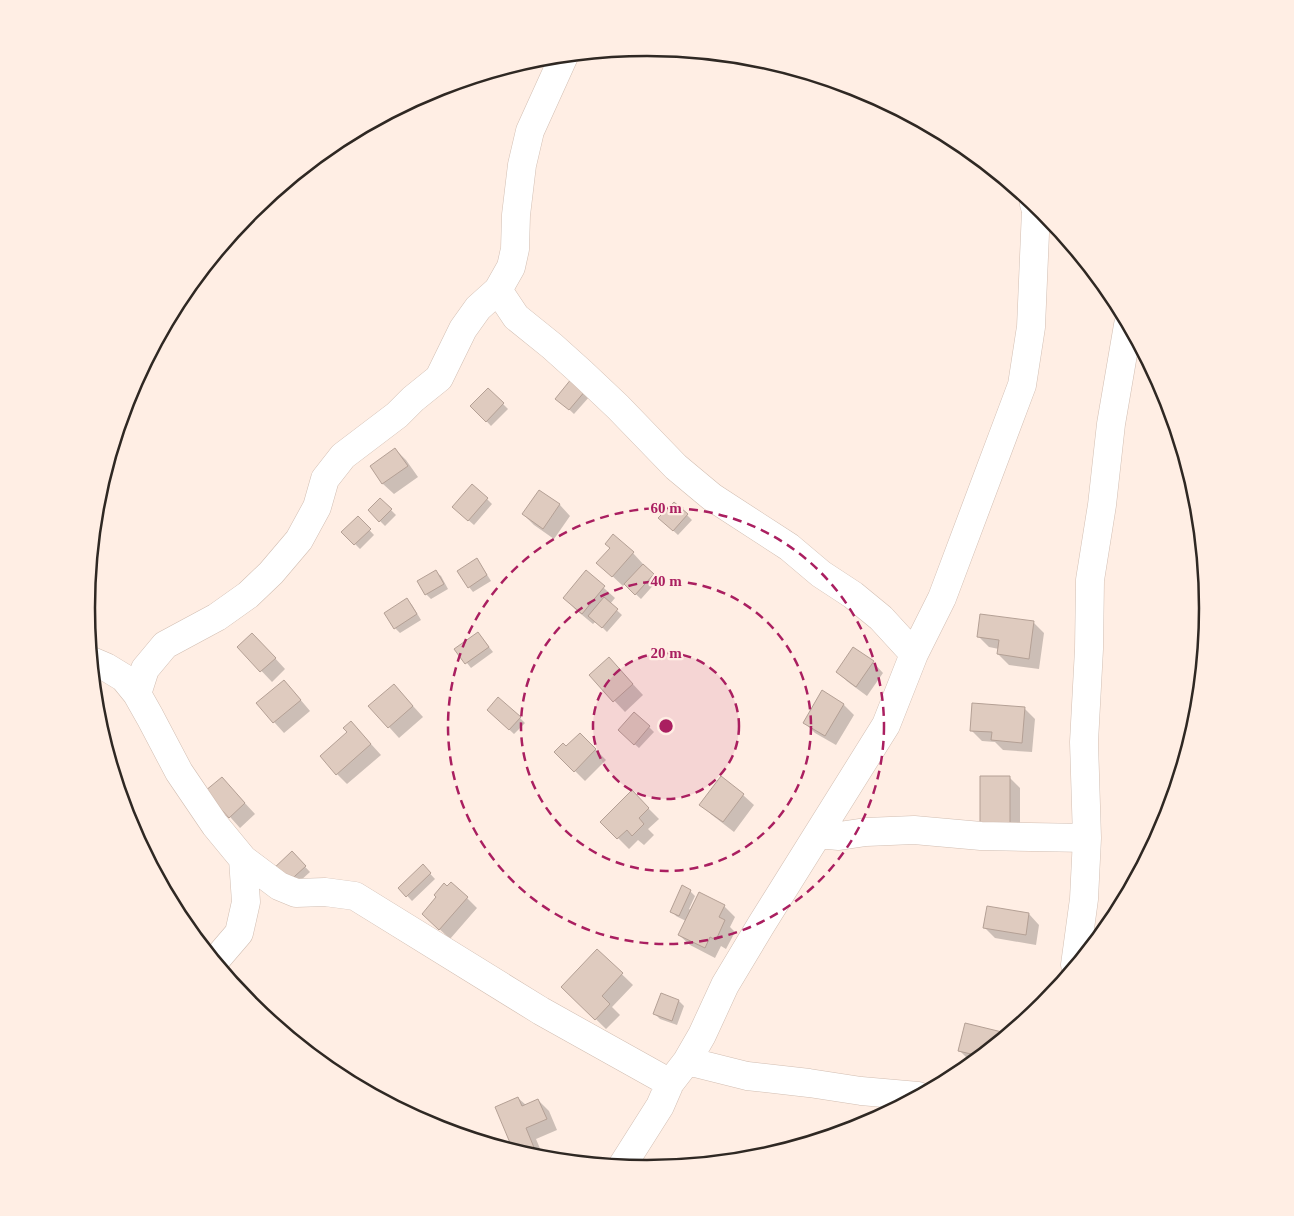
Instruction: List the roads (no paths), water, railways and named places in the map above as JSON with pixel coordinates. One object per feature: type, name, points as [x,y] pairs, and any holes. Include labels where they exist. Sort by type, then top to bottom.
[{"type":"street","points":[[135,680],[165,645],[217,617],[248,595],[271,573],[299,540],[317,507],[325,479],[343,456],[439,378],[463,328],[478,308],[498,290],[511,267],[515,249],[516,215],[522,165],[530,131],[561,63]]},
{"type":"street","points":[[626,1159],[660,1106],[670,1083],[687,1061],[726,985],[784,888],[886,725],[914,654],[942,598],[1022,385],[1031,327],[1036,217]]},
{"type":"street","points":[[498,290],[516,316],[582,372],[676,467],[712,497],[789,547],[820,574],[853,595],[881,618],[914,654]]},
{"type":"street","points":[[1076,954],[1084,899],[1087,838],[1084,742],[1089,649],[1090,580],[1102,505],[1111,424],[1126,335]]},
{"type":"street","points":[[98,664],[135,680],[179,772],[215,825],[243,859],[279,886],[296,893],[325,892],[355,896],[541,1012],[670,1083]]},
{"type":"street","points":[[818,834],[839,836],[866,832],[914,830],[981,836],[1087,838]]},
{"type":"street","points":[[219,956],[239,934],[246,902],[243,859]]},
{"type":"street","points":[[687,1061],[747,1076],[906,1095]]}]
